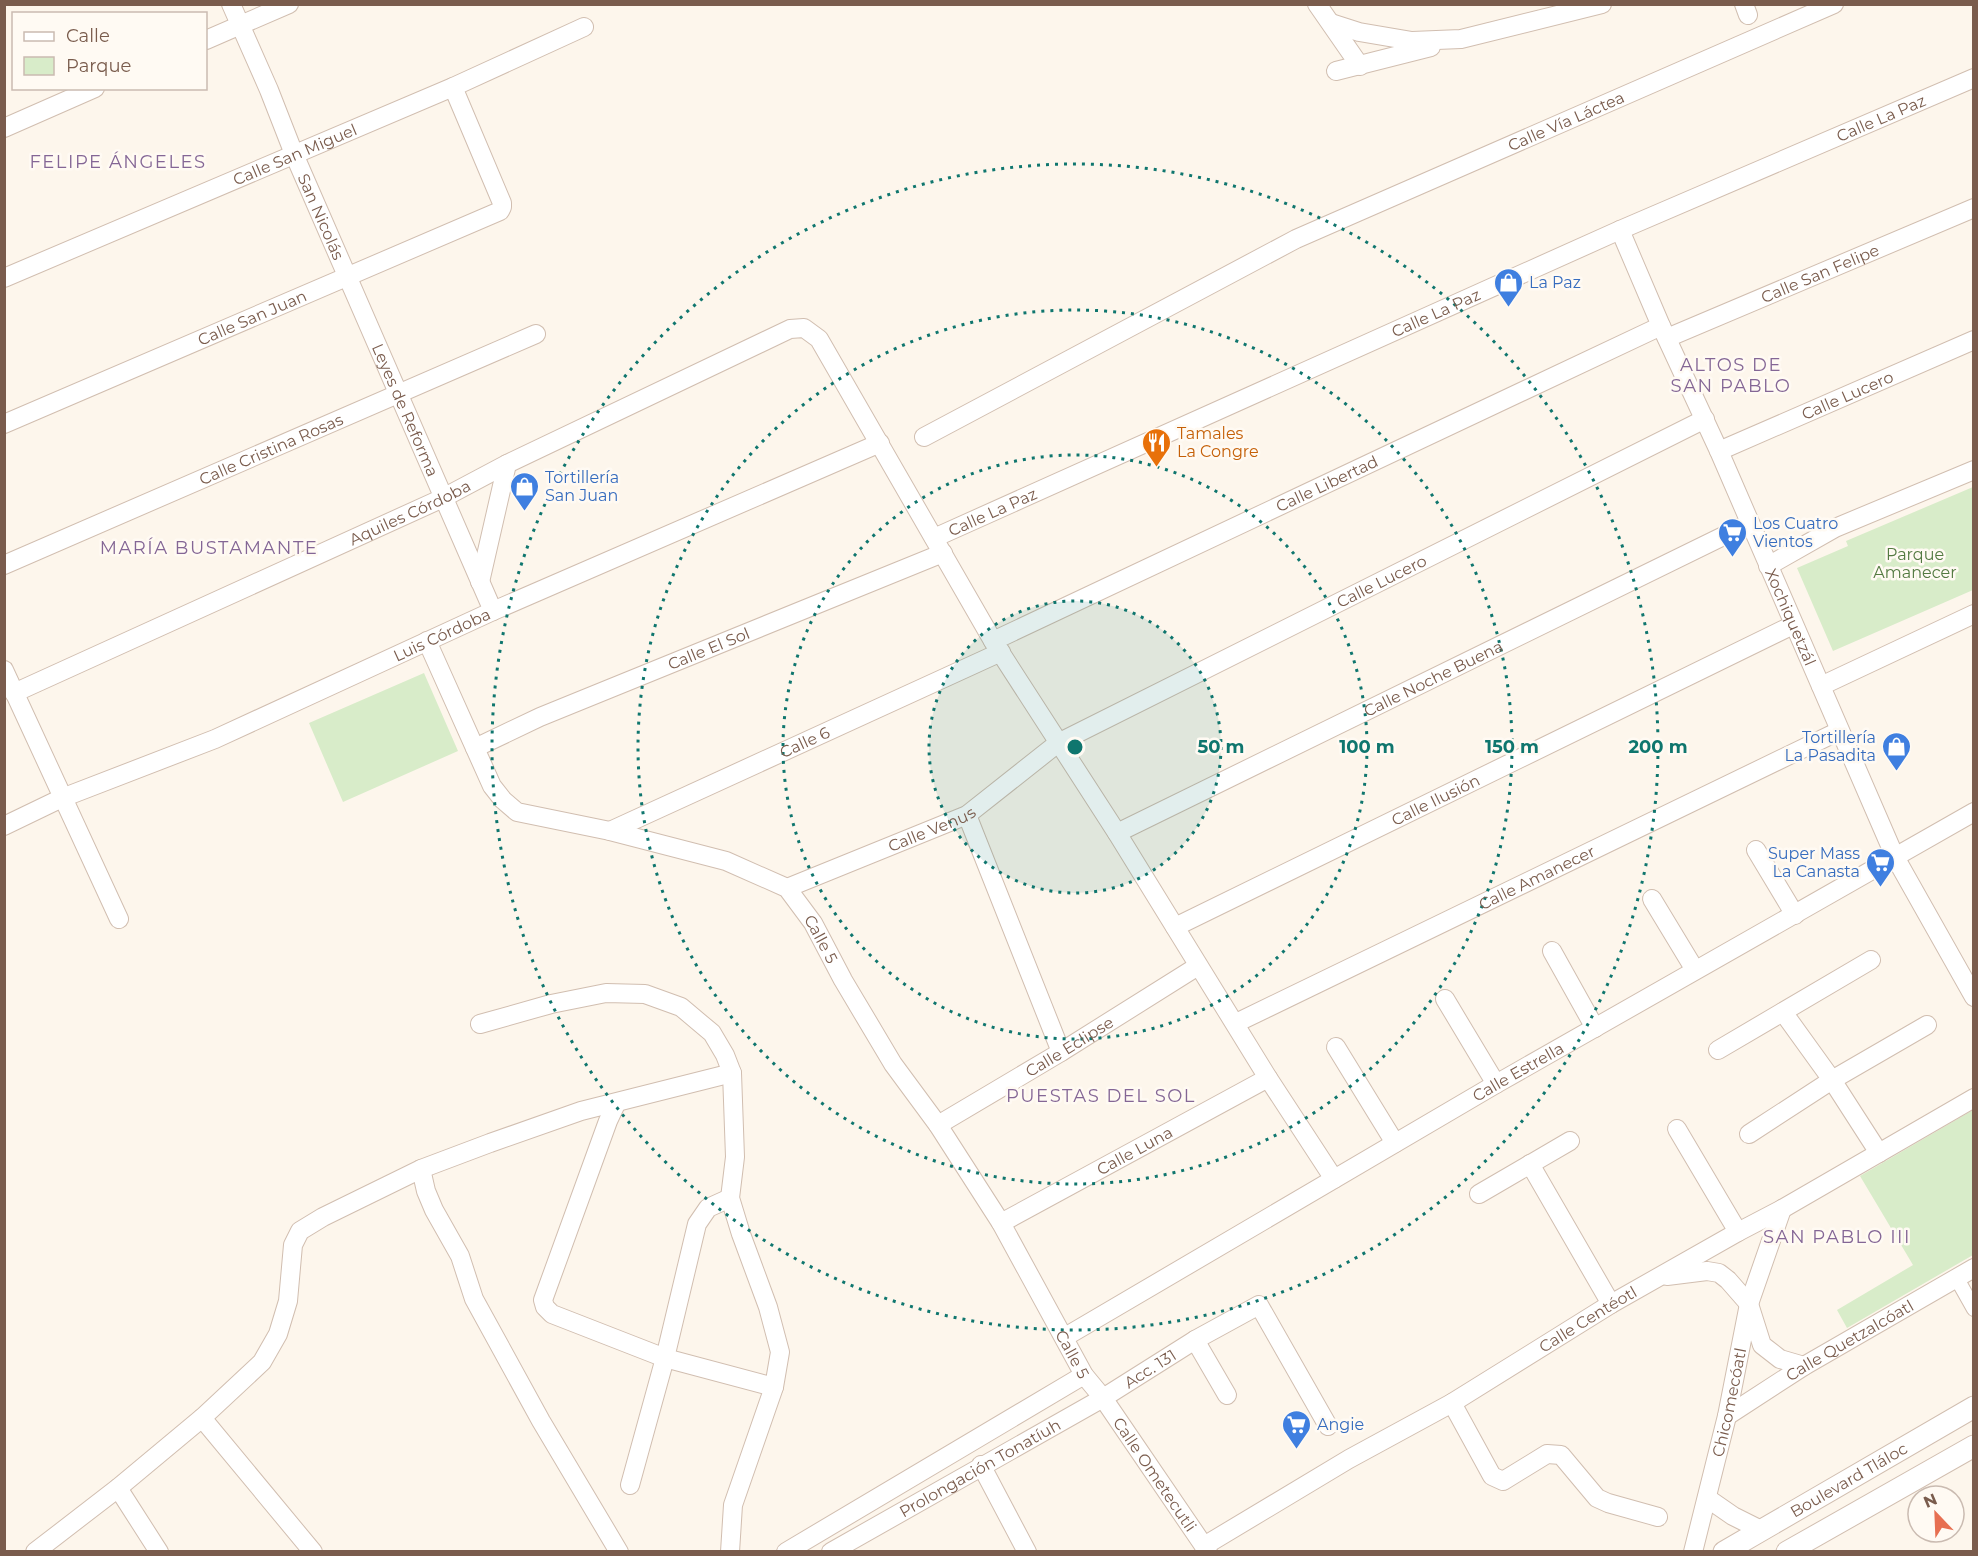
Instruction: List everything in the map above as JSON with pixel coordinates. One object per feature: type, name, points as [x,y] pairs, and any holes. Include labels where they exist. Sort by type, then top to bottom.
[{"type":"street","name":"San Nicolás","points":[[231,4],[347,276]]},
{"type":"street","points":[[207,40],[289,4]]},
{"type":"street","points":[[1317,4],[1360,66]]},
{"type":"street","points":[[1336,72],[1461,39],[1558,10],[1602,4]]},
{"type":"street","name":"Calle Vía Láctea","points":[[924,437],[1296,239],[1834,4]]},
{"type":"street","points":[[1331,23],[1359,32],[1412,41],[1461,39]]},
{"type":"street","name":"Calle San Miguel","points":[[4,278],[453,87],[584,27]]},
{"type":"street","name":"Calle La Paz","points":[[939,545],[1620,230],[1974,78]]},
{"type":"street","name":"Calle San Juan","points":[[4,424],[500,211],[502,203],[453,87]]},
{"type":"street","points":[[4,128],[90,90]]},
{"type":"street","name":"Calle San Felipe","points":[[1664,332],[1974,208]]},
{"type":"street","name":"Xochiquetzál","points":[[1620,230],[1719,451],[1894,857],[1974,997]]},
{"type":"street","name":"Leyes de Reforma","points":[[347,276],[493,611]]},
{"type":"street","name":"Aquiles Córdoba","points":[[14,693],[443,498],[507,464],[790,329],[804,328],[819,339],[880,443]]},
{"type":"street","name":"Calle Libertad","points":[[997,646],[1664,332]]},
{"type":"street","name":"Calle Cristina Rosas","points":[[4,565],[536,334]]},
{"type":"street","name":"Calle Lucero","points":[[1719,451],[1974,340]]},
{"type":"street","name":"Calle Lucero","points":[[1058,743],[1705,419]]},
{"type":"street","points":[[880,443],[997,646],[1117,833],[1268,1078],[1334,1179]]},
{"type":"street","name":"Luis Córdoba","points":[[4,826],[62,798],[215,739],[493,611],[880,443]]},
{"type":"street","points":[[480,582],[507,464]]},
{"type":"street","points":[[1768,566],[1835,528],[1974,470]]},
{"type":"street","name":"Calle Noche Buena","points":[[1117,833],[1750,523]]},
{"type":"street","name":"Calle El Sol","points":[[475,748],[540,717],[939,545]]},
{"type":"street","points":[[1821,686],[1974,614]]},
{"type":"street","name":"Calle Ilusión","points":[[1175,927],[1793,625]]},
{"type":"street","name":"Calle 5","points":[[428,641],[492,786],[517,812],[610,831],[726,861],[787,888],[813,923],[843,980],[893,1064],[938,1125],[1001,1223],[1084,1375],[1103,1398]]},
{"type":"street","name":"Calle 6","points":[[610,831],[997,646]]},
{"type":"street","points":[[4,670],[119,919]]},
{"type":"street","name":"Calle Amanecer","points":[[1236,1023],[1839,731]]},
{"type":"street","name":"Calle Venus","points":[[787,888],[967,816],[1058,743]]},
{"type":"street","name":"Calle Estrella","points":[[1065,1337],[1496,1084],[1974,812]]},
{"type":"street","points":[[967,816],[1061,1052]]},
{"type":"street","points":[[1756,849],[1794,915]]},
{"type":"street","points":[[1652,899],[1695,970]]},
{"type":"street","points":[[1552,951],[1594,1028]]},
{"type":"street","points":[[1718,1050],[1871,960]]},
{"type":"street","name":"Calle Eclipse","points":[[938,1125],[1061,1052],[1198,966]]},
{"type":"street","points":[[480,1024],[551,1004],[606,993],[645,994],[681,1007],[712,1033],[725,1055],[732,1073],[735,1157],[730,1198],[768,1307],[780,1352],[774,1387],[733,1505],[729,1537],[730,1551]]},
{"type":"street","points":[[1445,999],[1496,1084]]},
{"type":"street","points":[[1783,1012],[1832,1080],[1879,1153]]},
{"type":"street","points":[[1749,1134],[1832,1080],[1927,1025]]},
{"type":"street","points":[[1336,1047],[1395,1143]]},
{"type":"street","points":[[35,1551],[118,1488],[202,1418],[262,1362],[278,1334],[288,1301],[293,1245],[300,1232],[323,1217],[421,1169],[535,1126],[581,1111],[732,1073]]},
{"type":"street","name":"Calle Luna","points":[[1001,1223],[1268,1078]]},
{"type":"street","name":"Calle Centéotl","points":[[1206,1549],[1349,1460],[1452,1403],[1611,1304],[1974,1098]]},
{"type":"street","points":[[616,1104],[543,1300],[545,1308],[552,1314],[665,1358],[774,1387]]},
{"type":"street","points":[[1677,1129],[1738,1232]]},
{"type":"street","points":[[1479,1194],[1570,1141]]},
{"type":"street","points":[[1530,1164],[1611,1304]]},
{"type":"street","points":[[421,1169],[426,1191],[460,1256],[474,1299],[541,1421],[619,1551]]},
{"type":"street","points":[[630,1485],[665,1358],[697,1224],[708,1208],[730,1198]]},
{"type":"street","name":"Chicomecóatl","points":[[1693,1551],[1727,1416],[1749,1304],[1782,1209]]},
{"type":"street","name":"Calle Quetzalcóatl","points":[[1727,1416],[1804,1366],[1974,1268]]},
{"type":"street","points":[[1659,1277],[1707,1271],[1719,1273],[1749,1304],[1762,1345],[1780,1359],[1804,1366]]},
{"type":"street","points":[[1956,1277],[1974,1309]]},
{"type":"street","name":"Acc. 131","points":[[1103,1398],[1195,1340],[1259,1305],[1328,1426]]},
{"type":"street","points":[[1195,1340],[1227,1395]]},
{"type":"street","points":[[786,1551],[1084,1375]]},
{"type":"street","name":"Prolongación Tonatíuh","points":[[831,1551],[861,1544],[981,1465],[1103,1398]]},
{"type":"street","name":"Calle Ometecutli","points":[[1103,1398],[1206,1549]]},
{"type":"street","points":[[1452,1403],[1492,1476],[1503,1481],[1547,1454],[1562,1455],[1597,1498],[1658,1518]]},
{"type":"street","name":"Boulevard Tláloc","points":[[1724,1551],[1974,1407]]},
{"type":"street","points":[[202,1418],[313,1551]]},
{"type":"street","name":"Boulevard Tláloc","points":[[1786,1551],[1974,1446]]},
{"type":"street","points":[[981,1465],[1027,1551]]},
{"type":"street","points":[[118,1488],[159,1551]]},
{"type":"street","points":[[1707,1498],[1733,1516],[1761,1530]]},
{"type":"green space","name":"Parque Amanecer","points":[[1973,487],[1973,590],[1833,651],[1797,568],[1848,546],[1846,541]]},
{"type":"green space","points":[[424,673],[458,751],[343,802],[309,723]]},
{"type":"green space","points":[[1973,1110],[1973,1255],[1847,1328],[1837,1310],[1913,1265],[1860,1176]]},
{"type":"place","name":"La Paz","points":[[1508,308]]},
{"type":"place","name":"Tamales La Congre","points":[[1156,468]]},
{"type":"place","name":"Tortillería San Juan","points":[[524,512]]},
{"type":"place","name":"Los Cuatro Vientos","points":[[1732,558]]},
{"type":"place","name":"Tortillería La Pasadita","points":[[1897,772]]},
{"type":"place","name":"Super Mass La Canasta","points":[[1881,888]]},
{"type":"place","name":"Angie","points":[[1296,1450]]},
{"type":"district","name":"FELIPE ÁNGELES","points":[[118,162]]},
{"type":"district","name":"ALTOS DE SAN PABLO","points":[[1731,376]]},
{"type":"district","name":"MARÍA BUSTAMANTE","points":[[209,548]]},
{"type":"district","name":"PUESTAS DEL SOL","points":[[1101,1096]]},
{"type":"district","name":"SAN PABLO III","points":[[1837,1237]]}]
